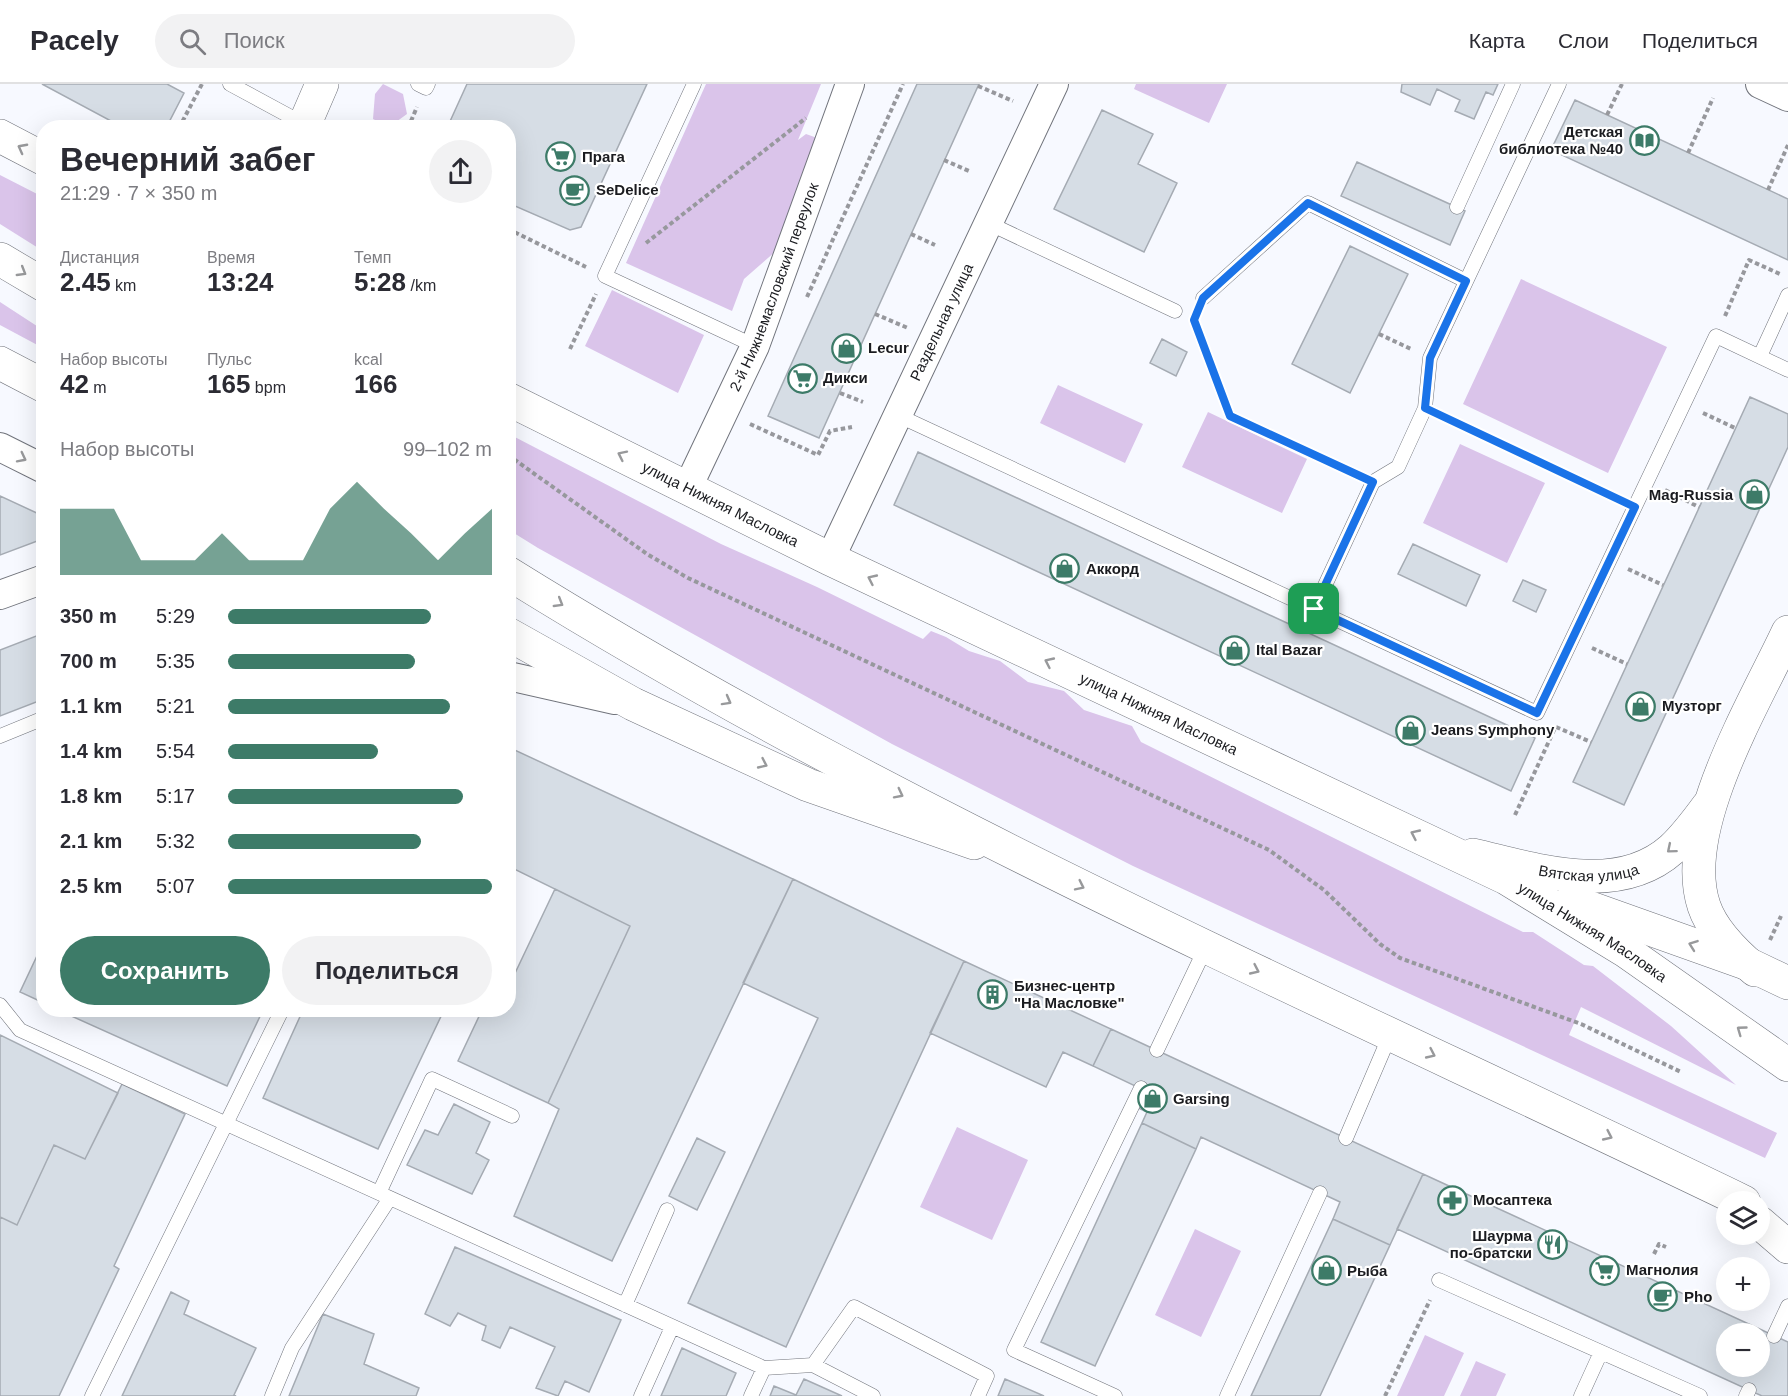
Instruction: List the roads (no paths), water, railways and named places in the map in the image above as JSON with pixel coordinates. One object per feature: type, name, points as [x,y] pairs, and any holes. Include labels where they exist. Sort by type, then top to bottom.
[{"type":"main road","points":[[306,120],[322,84]]},
{"type":"main road","points":[[0,136],[36,155]]},
{"type":"main road","points":[[0,259],[36,280]]},
{"type":"main road","name":"улица Нижняя Масловка","points":[[516,403],[830,559],[1506,878],[1627,952],[1734,1024],[1788,1065]]},
{"type":"main road","points":[[516,578],[678,674],[794,738],[1027,860],[1721,1191]]},
{"type":"main road","name":"Вятская улица","points":[[1748,964],[1714,926],[1704,908],[1699,889],[1699,858],[1709,805],[1788,632]]},
{"type":"main road","points":[[516,638],[597,681],[633,704],[808,785],[898,818],[1027,860]]},
{"type":"main road","name":"Вятская улица","points":[[1446,848],[1557,874],[1593,877],[1626,872],[1650,863],[1671,850],[1709,805]]},
{"type":"main road","points":[[1506,878],[1748,964],[1788,983]]},
{"type":"main road","points":[[1748,964],[1788,999]]},
{"type":"main road","points":[[1655,1159],[1716,1197]]},
{"type":"main road","points":[[1770,1214],[1788,1223]]},
{"type":"main road","points":[[1770,1232],[1788,1247]]},
{"type":"street","name":"2-й Нижнемасловский переулок","points":[[688,487],[755,346],[850,84]]},
{"type":"street","name":"Раздельная улица","points":[[830,559],[1054,84]]},
{"type":"street","points":[[1760,84],[1788,97]]},
{"type":"street","points":[[20,374],[36,392]]},
{"type":"street","points":[[0,447],[36,465]]},
{"type":"street","points":[[5,593],[36,574]]},
{"type":"street","points":[[5,593],[36,582]]},
{"type":"street","points":[[516,678],[633,704]]},
{"type":"lane","points":[[230,84],[293,120]]},
{"type":"lane","points":[[418,84],[426,88],[428,84]]},
{"type":"lane","points":[[694,84],[605,276],[755,346]]},
{"type":"lane","points":[[1456,207],[1513,84]]},
{"type":"lane","points":[[1314,609],[1373,482],[1398,467],[1425,408],[1430,358],[1559,84]]},
{"type":"lane","points":[[1203,298],[1308,203],[1466,281]]},
{"type":"lane","points":[[988,223],[1175,311]]},
{"type":"lane","points":[[1760,356],[1788,295]]},
{"type":"lane","points":[[897,415],[1537,713],[1716,336],[1788,370]]},
{"type":"lane","points":[[0,736],[36,721]]},
{"type":"lane","points":[[1157,1050],[1206,947]]},
{"type":"lane","points":[[0,1005],[20,1030],[672,1327],[764,1368],[813,1365],[873,1396]]},
{"type":"lane","points":[[92,1396],[279,1017]]},
{"type":"lane","points":[[1346,1138],[1390,1035]]},
{"type":"lane","points":[[272,1396],[292,1348],[385,1196],[432,1079],[512,1116]]},
{"type":"lane","points":[[1115,1396],[1014,1350],[1141,1088]]},
{"type":"lane","points":[[1227,1396],[1320,1193]]},
{"type":"lane","points":[[625,1305],[667,1210]]},
{"type":"lane","points":[[1439,1280],[1700,1396]]},
{"type":"lane","points":[[1774,1336],[1788,1306]]},
{"type":"lane","points":[[813,1365],[854,1307],[987,1376],[978,1396]]},
{"type":"lane","points":[[641,1396],[672,1327]]},
{"type":"lane","points":[[1581,1396],[1601,1352]]},
{"type":"lane","points":[[751,1396],[764,1368]]},
{"type":"place","name":"Детская библиотека №40","points":[[1644,141]]},
{"type":"place","name":"Прага","points":[[561,157]]},
{"type":"place","name":"SeDelice","points":[[575,190]]},
{"type":"place","name":"Lecur","points":[[847,348]]},
{"type":"place","name":"Дикси","points":[[802,378]]},
{"type":"place","name":"Mag-Russia","points":[[1754,495]]},
{"type":"place","name":"Аккорд","points":[[1065,569]]},
{"type":"place","name":"Ital Bazar","points":[[1235,650]]},
{"type":"place","name":"Музторг","points":[[1641,706]]},
{"type":"place","name":"Jeans Symphony","points":[[1410,730]]},
{"type":"place","name":"Бизнес-центр \"На Масловке\"","points":[[993,995]]},
{"type":"place","name":"Garsing","points":[[1152,1099]]},
{"type":"place","name":"Мосаптека","points":[[1452,1200]]},
{"type":"place","name":"Шаурма по-братски","points":[[1553,1245]]},
{"type":"place","name":"Магнолия","points":[[1605,1270]]},
{"type":"place","name":"Рыба","points":[[1326,1271]]},
{"type":"place","name":"Pho","points":[[1663,1297]]}]
